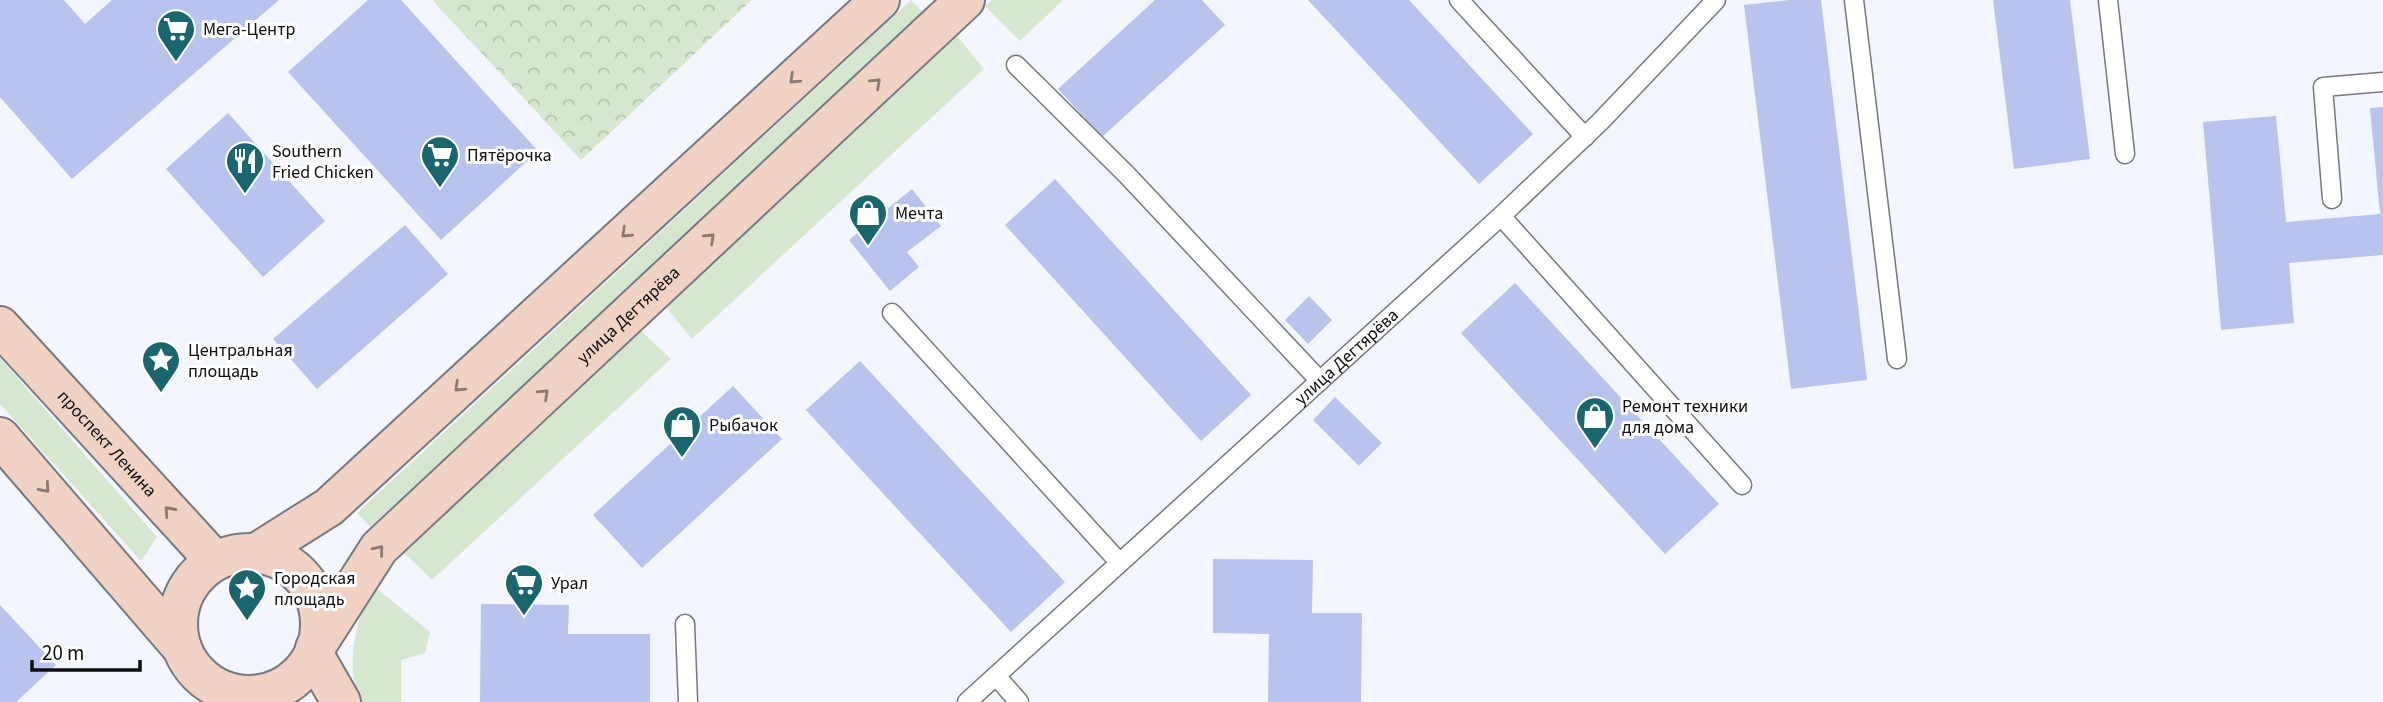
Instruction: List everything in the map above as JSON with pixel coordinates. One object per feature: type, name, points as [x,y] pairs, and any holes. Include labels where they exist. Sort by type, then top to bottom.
[{"type":"main road","points":[[256,553],[329,507],[880,0]]},
{"type":"main road","name":"улица Дегтярёва","points":[[315,652],[379,548],[965,0]]},
{"type":"main road","name":"проспект Ленина","points":[[0,326],[215,561]]},
{"type":"main road","points":[[0,437],[224,702]]},
{"type":"main road","points":[[242,552],[256,553],[279,559],[306,581],[317,602],[319,637],[315,652],[300,674],[272,691],[240,694],[210,683],[190,661],[177,626],[180,603],[197,575],[215,561],[242,552]]},
{"type":"main road","points":[[315,652],[341,702]]},
{"type":"lane","points":[[1459,0],[1585,137]]},
{"type":"lane","name":"улица Дегтярёва","points":[[967,702],[1585,137],[1716,0]]},
{"type":"lane","points":[[1854,0],[1897,359]]},
{"type":"lane","points":[[2108,0],[2125,154]]},
{"type":"lane","points":[[1016,65],[1127,175],[1320,381]]},
{"type":"lane","points":[[2332,199],[2323,87],[2383,82]]},
{"type":"lane","points":[[1501,215],[1742,485]]},
{"type":"lane","points":[[892,313],[1119,562]]},
{"type":"lane","points":[[685,624],[688,702]]},
{"type":"lane","points":[[996,676],[1019,702]]},
{"type":"green space","points":[[432,0],[752,0],[581,160]]},
{"type":"green space","points":[[911,0],[925,14],[370,527],[357,513]]},
{"type":"green space","points":[[992,0],[1063,0],[1020,41],[985,6]]},
{"type":"green space","points":[[957,36],[984,69],[692,339],[663,303]]},
{"type":"green space","points":[[638,328],[671,359],[432,580],[402,551]]},
{"type":"green space","points":[[0,358],[157,537],[141,561],[0,404]]},
{"type":"green space","points":[[371,584],[430,632],[425,653],[401,660],[401,702],[360,702],[355,687],[354,642]]},
{"type":"building","points":[[0,0],[64,0],[85,24],[112,0],[279,0],[72,179],[0,97]]},
{"type":"building","points":[[368,0],[401,0],[538,151],[441,240],[288,72]]},
{"type":"building","points":[[1155,0],[1202,0],[1225,25],[1102,137],[1058,89]]},
{"type":"building","points":[[1308,0],[1409,0],[1533,134],[1479,184]]},
{"type":"building","points":[[1821,0],[1867,380],[1791,389],[1744,5]]},
{"type":"building","points":[[1993,0],[2070,0],[2090,159],[2014,169]]},
{"type":"building","points":[[2383,107],[2383,255],[2289,263],[2294,323],[2221,330],[2203,122],[2276,116],[2286,222],[2380,214],[2370,108]]},
{"type":"building","name":"Southern Fried Chicken","points":[[228,113],[325,221],[263,277],[166,169]]},
{"type":"building","points":[[1055,179],[1251,395],[1201,441],[1005,225]]},
{"type":"building","points":[[912,189],[941,226],[907,252],[919,267],[890,291],[849,240]]},
{"type":"building","points":[[405,225],[448,274],[317,389],[273,339]]},
{"type":"building","points":[[1515,283],[1719,504],[1665,554],[1461,333]]},
{"type":"building","points":[[1309,296],[1332,320],[1308,344],[1285,320]]},
{"type":"building","points":[[860,361],[1065,582],[1011,632],[806,410]]},
{"type":"building","points":[[733,386],[782,439],[642,568],[593,515]]},
{"type":"building","points":[[1335,397],[1382,443],[1359,466],[1313,420]]},
{"type":"building","points":[[1213,559],[1313,560],[1312,613],[1362,613],[1361,702],[1268,702],[1269,634],[1213,633]]},
{"type":"building","points":[[481,604],[569,605],[568,634],[650,634],[650,702],[480,702]]},
{"type":"building","points":[[0,605],[56,665],[16,702],[0,702]]},
{"type":"place","name":"Мега-Центр","points":[[176,63]]},
{"type":"place","name":"Пятёрочка","points":[[440,189]]},
{"type":"place","name":"Southern Fried Chicken","points":[[245,195]]},
{"type":"place","name":"Мечта","points":[[868,247]]},
{"type":"place","name":"Центральная площадь","points":[[161,394]]},
{"type":"place","name":"Ремонт техники для дома","points":[[1595,450]]},
{"type":"place","name":"Рыбачок","points":[[682,459]]},
{"type":"place","name":"Урал","points":[[524,617]]},
{"type":"place","name":"Городская площадь","points":[[247,622]]}]
